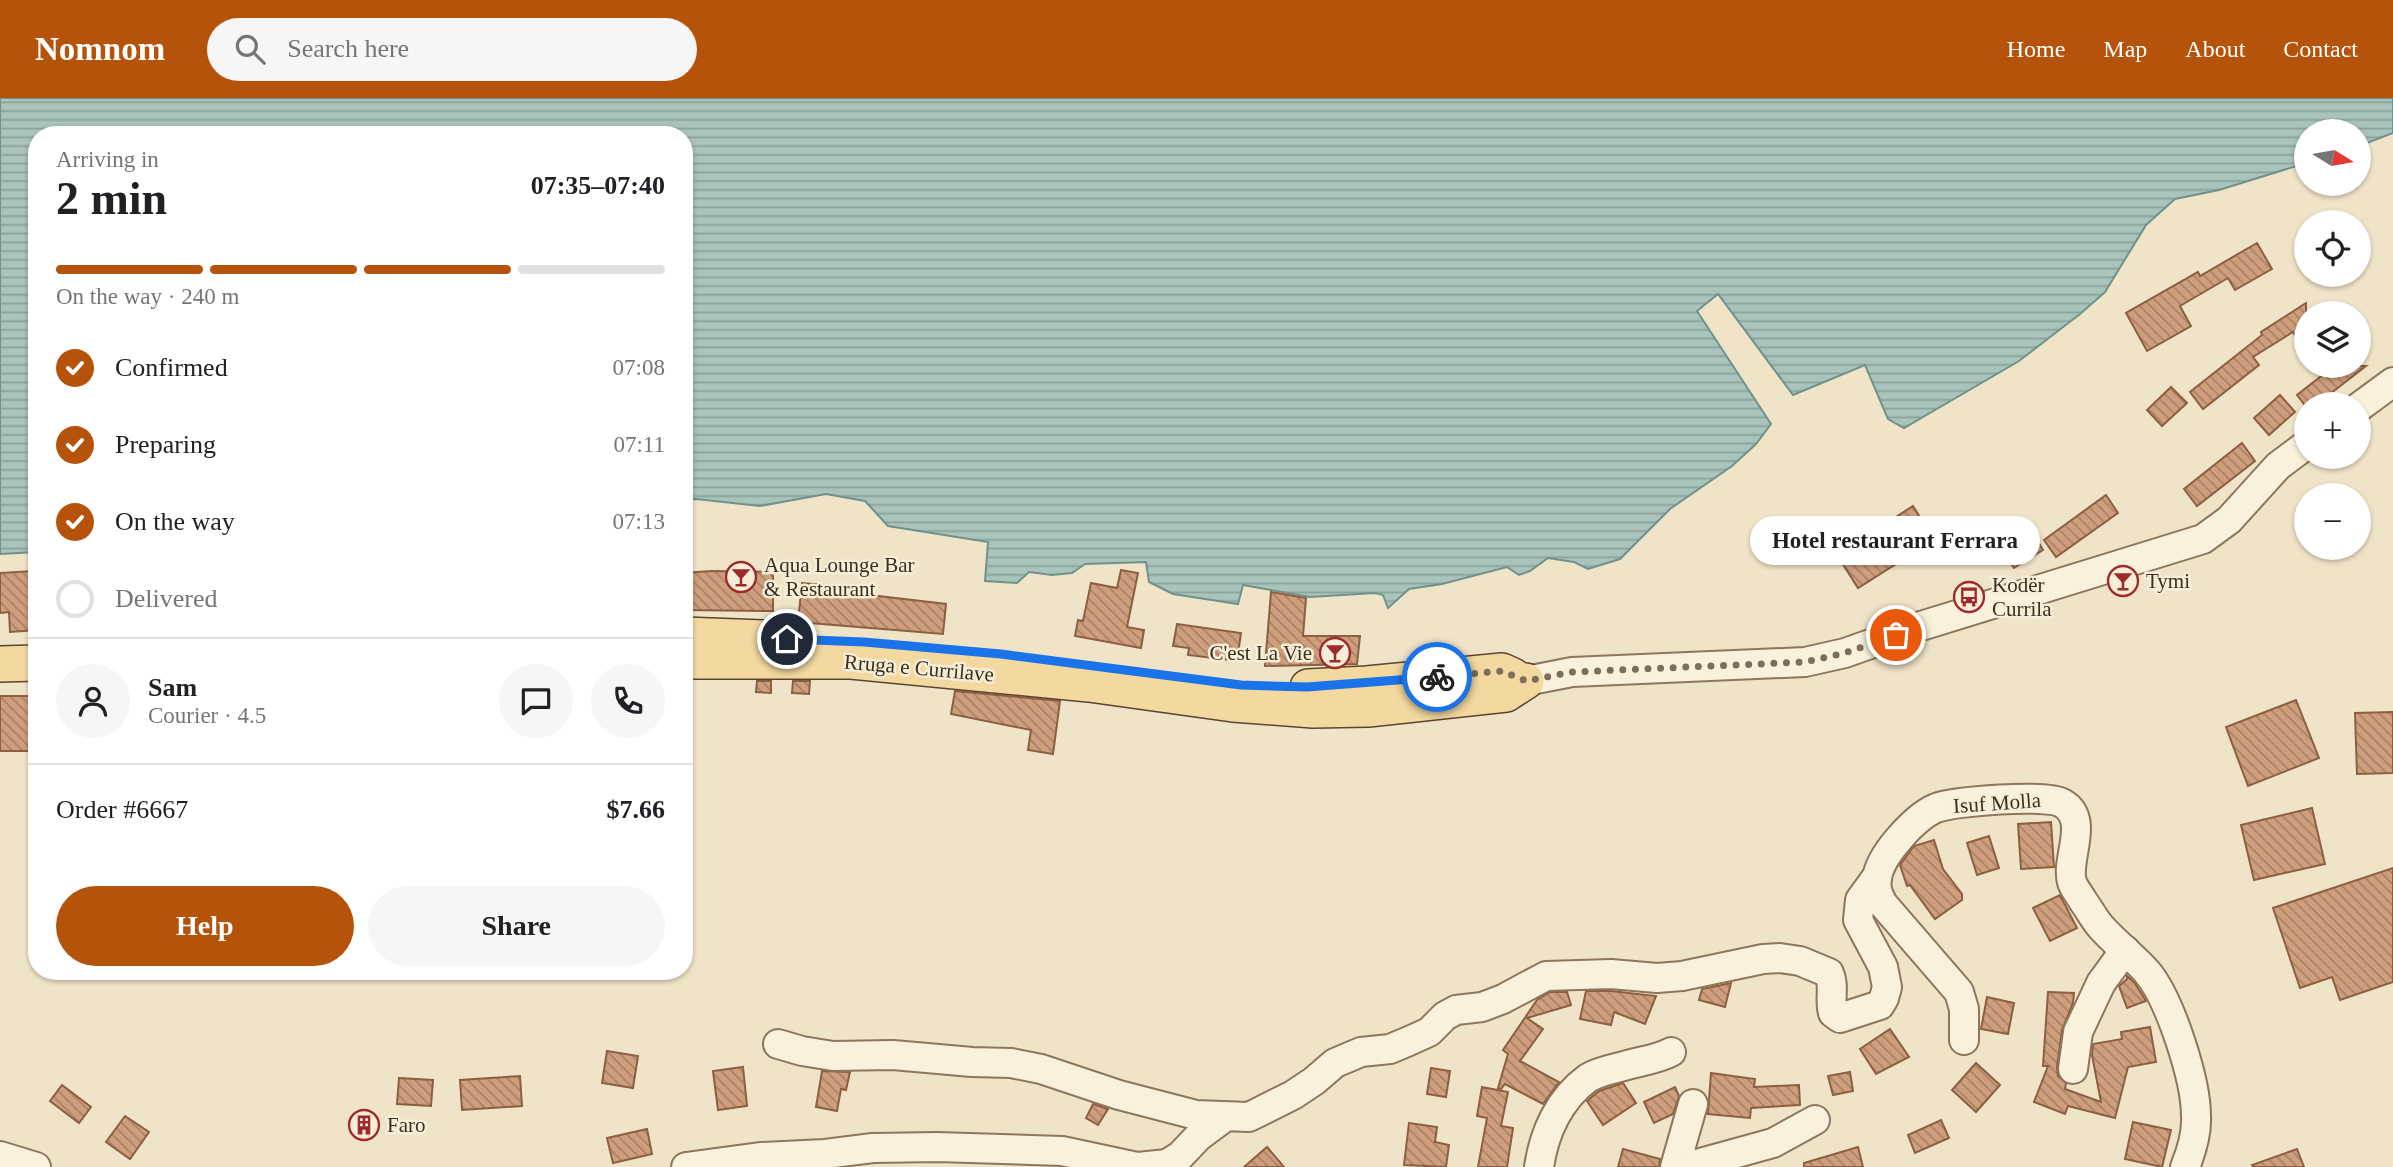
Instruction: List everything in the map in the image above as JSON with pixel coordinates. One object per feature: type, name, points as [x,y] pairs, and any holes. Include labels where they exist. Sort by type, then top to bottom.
[{"type":"main road","name":"Rruga e Currilave","points":[[693,635],[928,647],[1241,685],[1355,685],[1502,671],[1526,681]]},
{"type":"main road","points":[[0,640],[28,639]]},
{"type":"main road","name":"Rruga e Currilave","points":[[693,661],[852,661],[1089,684],[1233,704],[1313,710],[1368,709],[1506,694],[1526,681]]},
{"type":"main road","points":[[0,664],[28,663]]},
{"type":"street","points":[[2371,398],[2393,382]]},
{"type":"street","name":"Rruga e Currilave","points":[[1526,681],[1572,672],[1805,662],[1845,653],[1921,626],[2203,540],[2229,520],[2278,466],[2294,454]]},
{"type":"street","name":"Isuf Molla","points":[[1877,878],[1881,863],[1911,825],[1935,808],[1952,804],[2046,798],[2064,804],[2074,815],[2076,834],[2071,865],[2072,882],[2101,927],[2148,974],[2174,1026],[2193,1083],[2196,1116],[2193,1147],[2185,1167]]},
{"type":"street","points":[[1877,878],[1877,891],[1883,904],[1959,992],[1964,1009],[1964,1040]]},
{"type":"street","points":[[778,1044],[833,1056],[893,1055],[1012,1063],[1196,1115],[1249,1117],[1293,1095],[1335,1063],[1361,1052],[1390,1049],[1429,1032],[1455,1010],[1482,1007],[1546,976],[1611,974],[1657,978],[1780,958],[1800,961],[1829,973],[1832,979],[1830,1004],[1833,1013],[1840,1017],[1880,1005],[1887,986],[1883,967],[1858,920],[1860,900],[1877,878]]},
{"type":"street","points":[[2073,1069],[2078,1032],[2101,984],[2125,950]]},
{"type":"street","points":[[1539,1167],[1542,1149],[1553,1119],[1570,1094],[1590,1076],[1658,1059],[1671,1052]]},
{"type":"street","points":[[1675,1167],[1693,1104]]},
{"type":"street","points":[[686,1167],[760,1157],[825,1154],[873,1148],[937,1147],[1062,1151],[1138,1167],[1167,1164],[1174,1160],[1198,1137],[1225,1117]]},
{"type":"street","points":[[1686,1167],[1773,1143],[1815,1120]]},
{"type":"street","points":[[0,1156],[36,1167]]},
{"type":"water","points":[[0,98],[2393,98],[2393,133],[2371,141],[2371,119],[2294,119],[2294,167],[2219,190],[2175,199],[2146,225],[2105,292],[2080,314],[2019,361],[1904,428],[1888,419],[1865,365],[1793,395],[1718,294],[1697,311],[1771,424],[1756,444],[1732,466],[1670,509],[1620,559],[1588,569],[1574,562],[1548,558],[1530,571],[1519,575],[1507,567],[1442,584],[1409,589],[1388,608],[1383,595],[1375,593],[1310,597],[1243,585],[1238,604],[1173,594],[1149,582],[1146,562],[1085,564],[1072,573],[1052,575],[1029,572],[1017,583],[985,581],[988,542],[888,526],[865,501],[826,494],[760,506],[693,499],[693,126],[28,126],[28,552],[0,554]]},
{"type":"building","points":[[2257,243],[2272,269],[2235,290],[2228,278],[2180,306],[2191,326],[2147,351],[2126,313],[2198,272],[2200,276]]},
{"type":"building","points":[[2294,311],[2294,334],[2253,357],[2259,365],[2203,409],[2190,392],[2262,335],[2261,332]]},
{"type":"building","points":[[2319,378],[2351,378],[2332,392],[2301,392]]},
{"type":"building","points":[[2171,387],[2187,403],[2162,426],[2147,410]]},
{"type":"building","points":[[2280,395],[2294,411],[2269,435],[2254,418]]},
{"type":"building","points":[[2242,443],[2255,461],[2197,506],[2184,489]]},
{"type":"building","points":[[2106,495],[2118,513],[2056,557],[2044,540]]},
{"type":"building","points":[[1913,506],[1934,540],[1858,588],[1837,555]]},
{"type":"building","points":[[2031,530],[2043,550],[2014,568],[2002,549]]},
{"type":"building","points":[[1121,570],[1138,573],[1127,627],[1144,630],[1141,648],[1075,636],[1078,620],[1083,621],[1091,583],[1117,588]]},
{"type":"building","points":[[28,571],[28,631],[10,632],[9,612],[0,613],[0,573]]},
{"type":"building","points":[[693,572],[773,572],[773,611],[693,610]]},
{"type":"building","points":[[802,583],[870,589],[870,595],[946,604],[943,634],[798,622]]},
{"type":"building","points":[[1271,592],[1306,598],[1303,636],[1360,636],[1357,664],[1265,666]]},
{"type":"building","points":[[1177,624],[1241,633],[1237,661],[1188,655],[1189,648],[1173,646]]},
{"type":"building","points":[[757,681],[771,681],[771,693],[756,692]]},
{"type":"building","points":[[793,681],[810,681],[809,694],[792,693]]},
{"type":"building","points":[[955,691],[1060,701],[1053,754],[1028,750],[1031,730],[951,714]]},
{"type":"building","points":[[0,696],[28,696],[28,751],[0,751]]},
{"type":"building","points":[[2296,700],[2319,758],[2248,786],[2226,727]]},
{"type":"building","points":[[2393,712],[2393,773],[2357,774],[2355,713]]},
{"type":"building","points":[[2312,808],[2325,864],[2254,880],[2241,825]]},
{"type":"building","points":[[2051,822],[2054,867],[2021,869],[2018,824]]},
{"type":"building","points":[[1989,836],[1999,868],[1977,875],[1967,843]]},
{"type":"building","points":[[1934,840],[1943,869],[1962,894],[1962,900],[1935,919],[1910,885],[1907,886],[1900,865],[1914,846]]},
{"type":"building","points":[[2393,868],[2393,982],[2340,1000],[2332,977],[2300,988],[2273,908]]},
{"type":"building","points":[[2060,895],[2077,928],[2050,941],[2033,908]]},
{"type":"building","points":[[2127,976],[2146,1001],[2127,1008],[2119,986]]},
{"type":"building","points":[[1731,983],[1725,1007],[1699,1000],[1702,989]]},
{"type":"building","points":[[1586,991],[1656,996],[1645,1024],[1614,1012],[1611,1025],[1580,1019]]},
{"type":"building","points":[[1550,992],[1567,992],[1571,1005],[1527,1018],[1543,1029],[1520,1061],[1559,1082],[1543,1104],[1505,1084],[1501,1089],[1498,1088],[1508,1054],[1503,1050],[1537,1000]]},
{"type":"building","points":[[2048,992],[2074,993],[2073,1003],[2062,1030],[2058,1076],[2066,1083],[2065,1089],[2101,1102],[2092,1055],[2093,1044],[2122,1039],[2121,1032],[2150,1027],[2156,1062],[2128,1067],[2115,1118],[2068,1106],[2065,1114],[2034,1102],[2048,1066],[2043,1066]]},
{"type":"building","points":[[1987,997],[2014,1003],[2008,1034],[1981,1029]]},
{"type":"building","points":[[1890,1029],[1909,1057],[1876,1074],[1860,1049]]},
{"type":"building","points":[[607,1051],[638,1056],[633,1088],[602,1083]]},
{"type":"building","points":[[1976,1063],[2000,1085],[1976,1112],[1952,1090]]},
{"type":"building","points":[[743,1067],[747,1106],[718,1110],[713,1071]]},
{"type":"building","points":[[1431,1068],[1450,1071],[1446,1097],[1427,1094]]},
{"type":"building","points":[[822,1071],[850,1072],[846,1090],[841,1089],[837,1111],[816,1107]]},
{"type":"building","points":[[1850,1072],[1853,1091],[1833,1095],[1828,1076]]},
{"type":"building","points":[[1711,1073],[1755,1079],[1754,1087],[1799,1085],[1800,1105],[1751,1108],[1750,1118],[1708,1114]]},
{"type":"building","points":[[520,1076],[522,1106],[462,1110],[460,1080]]},
{"type":"building","points":[[399,1078],[433,1080],[431,1106],[397,1104]]},
{"type":"building","points":[[1623,1083],[1636,1103],[1603,1125],[1587,1101],[1599,1091]]},
{"type":"building","points":[[62,1085],[91,1107],[79,1123],[50,1101]]},
{"type":"building","points":[[1482,1087],[1508,1092],[1501,1126],[1513,1128],[1507,1167],[1478,1167],[1487,1118],[1477,1116]]},
{"type":"building","points":[[1675,1087],[1679,1096],[1673,1114],[1654,1123],[1644,1102]]},
{"type":"building","points":[[1093,1104],[1108,1109],[1098,1125],[1086,1118]]},
{"type":"building","points":[[125,1116],[149,1132],[130,1159],[106,1142]]},
{"type":"building","points":[[1941,1120],[1949,1138],[1915,1153],[1908,1135]]},
{"type":"building","points":[[2133,1122],[2171,1130],[2162,1167],[2125,1159]]},
{"type":"building","points":[[1409,1123],[1437,1127],[1435,1142],[1449,1145],[1446,1167],[1404,1165]]},
{"type":"building","points":[[647,1129],[652,1154],[613,1163],[607,1138]]},
{"type":"building","points":[[1267,1147],[1284,1167],[1244,1167]]},
{"type":"building","points":[[1858,1147],[1863,1167],[1804,1167],[1804,1163]]},
{"type":"building","points":[[1623,1149],[1660,1159],[1659,1167],[1618,1167]]},
{"type":"building","points":[[2297,1149],[2304,1167],[2252,1165]]},
{"type":"way so far","points":[[1437,677],[1502,671],[1526,681],[1572,672],[1805,662],[1845,653],[1896,635]]},
{"type":"place","name":"Aqua Lounge Bar & Restaurant","points":[[741,577]]},
{"type":"place","name":"Tymi","points":[[2123,581]]},
{"type":"place","name":"Kodër Currila","points":[[1969,597]]},
{"type":"place","name":"Hotel restaurant Ferrara","points":[[1896,635]]},
{"type":"place","name":"C'est La Vie","points":[[1335,653]]},
{"type":"place","name":"Faro","points":[[364,1125]]},
{"type":"route","points":[[787,639],[864,642],[1001,654],[1241,685],[1307,687],[1437,677]]}]
